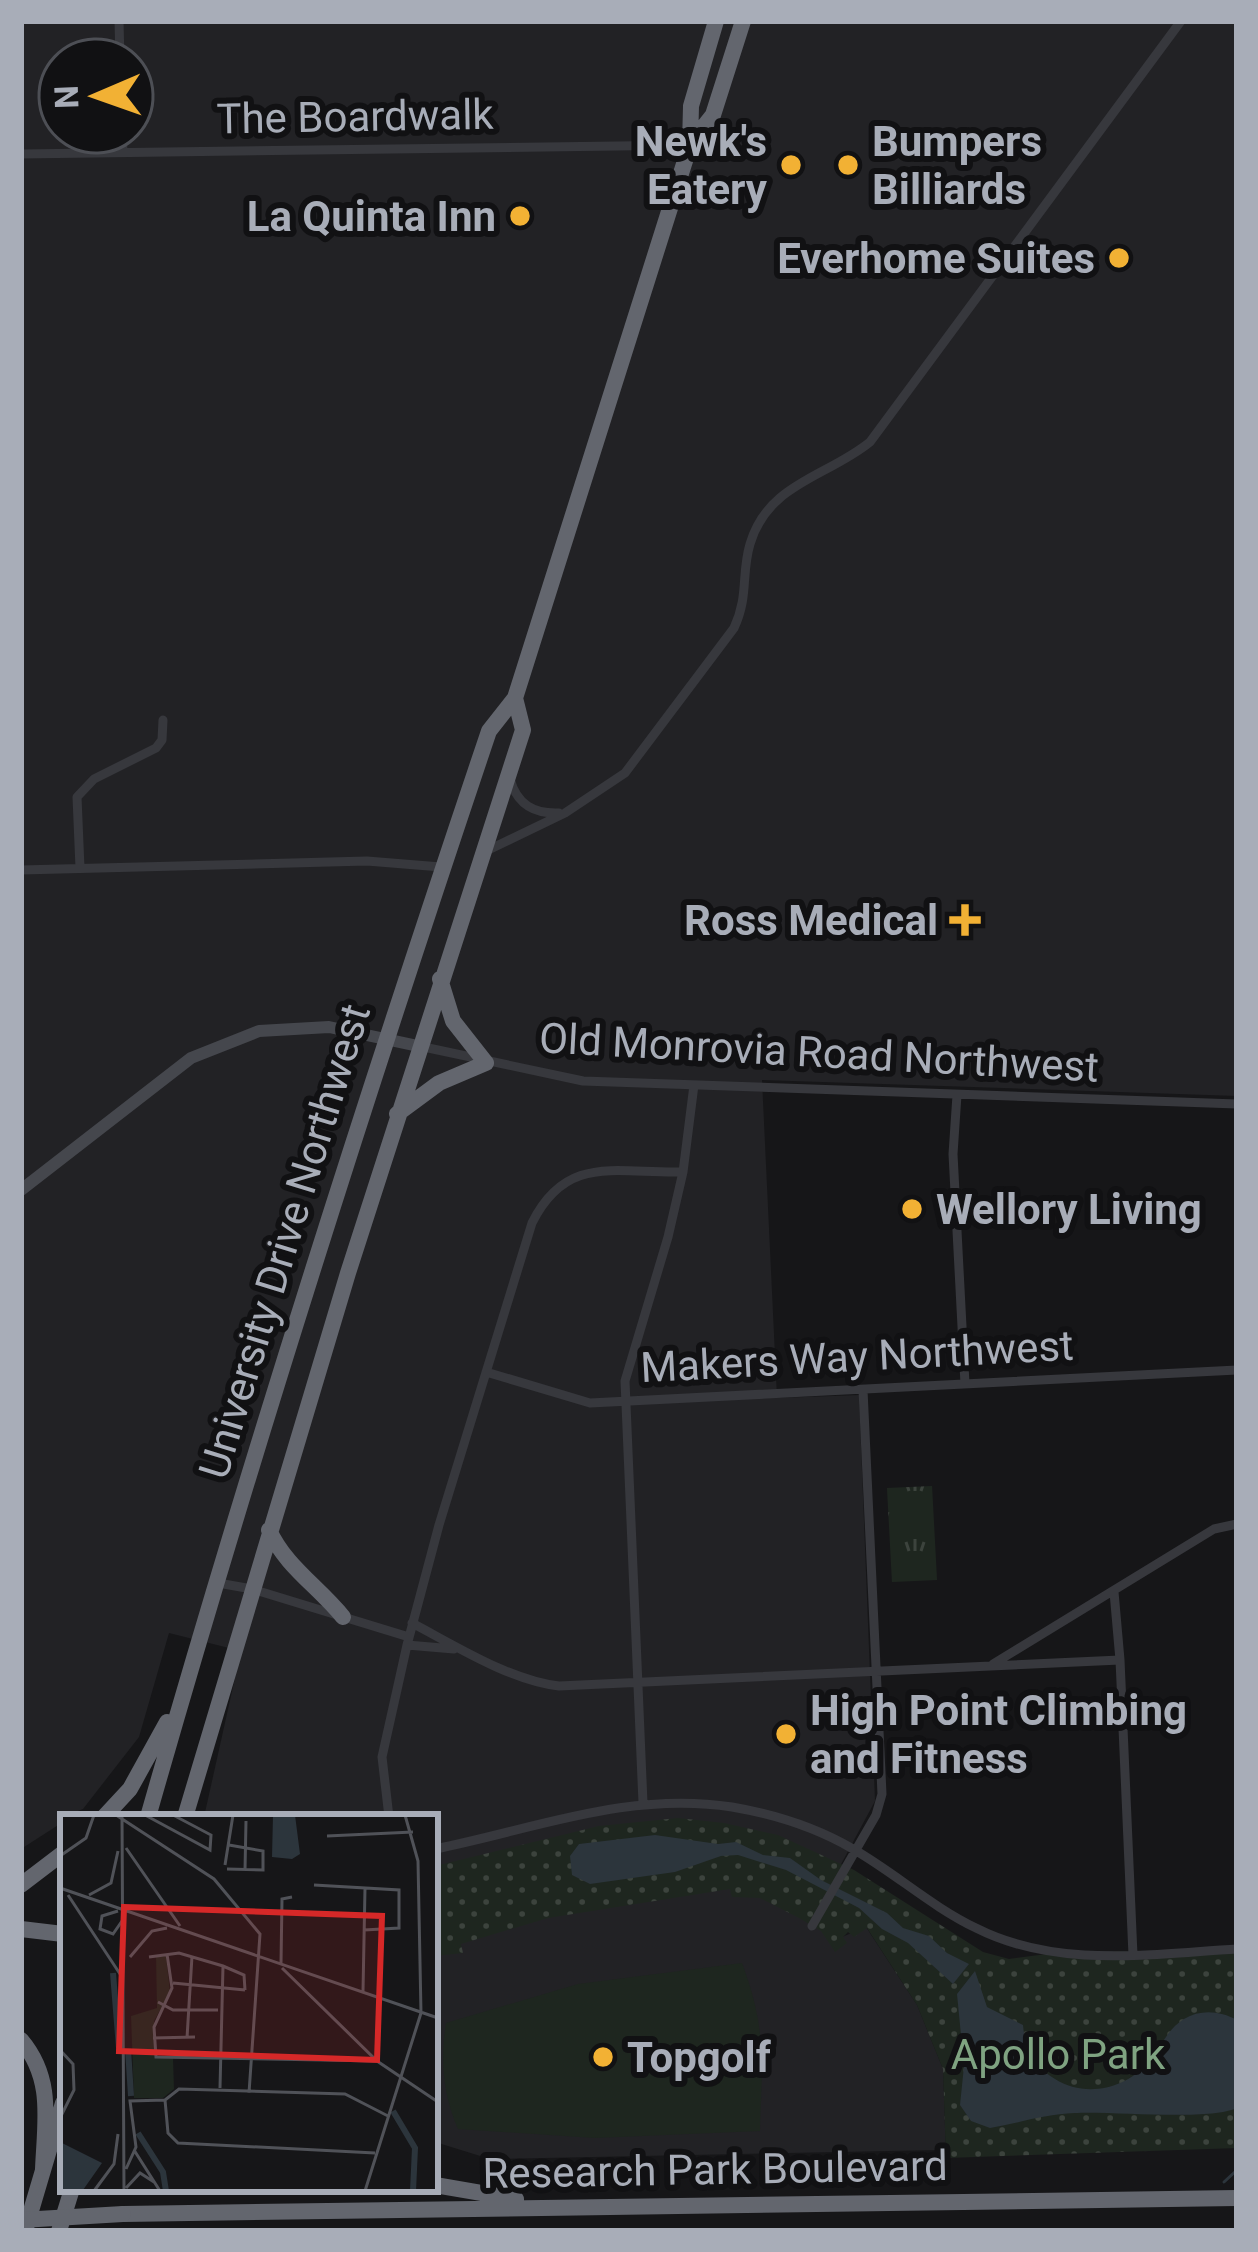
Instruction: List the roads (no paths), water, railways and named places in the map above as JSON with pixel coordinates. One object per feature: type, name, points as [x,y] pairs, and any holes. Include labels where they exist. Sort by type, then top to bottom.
[{"type":"highway","name":"University Drive Northwest","points":[[149,1814],[385,1037],[489,730],[514,698],[690,145],[691,106],[716,21]]},
{"type":"highway","name":"University Drive Northwest","points":[[690,145],[712,115],[742,21]]},
{"type":"highway","name":"University Drive Northwest","points":[[186,1814],[418,1046],[523,730],[514,698]]},
{"type":"highway","points":[[398,1114],[439,1083],[487,1063],[453,1022],[440,978]]},
{"type":"highway","points":[[269,1530],[287,1562],[320,1588],[343,1617]]},
{"type":"highway","points":[[106,1814],[148,1760],[186,1684]]},
{"type":"highway","points":[[21,1885],[60,1855]]},
{"type":"highway","points":[[21,1929],[60,1934]]},
{"type":"highway","points":[[21,2040],[44,2076],[43,2169]]},
{"type":"highway","points":[[25,2231],[60,2113]]},
{"type":"highway","points":[[438,2186],[564,2207]]},
{"type":"highway","points":[[59,2231],[71,2192]]},
{"type":"highway","name":"Research Park Boulevard","points":[[21,2220],[123,2214],[1237,2198]]},
{"type":"street","points":[[482,853],[565,813],[625,773],[734,628],[745,604],[749,546],[765,510],[784,490],[845,462],[870,442],[1181,21]]},
{"type":"street","name":"The Boardwalk","points":[[156,152],[690,145]]},
{"type":"street","points":[[80,868],[77,796],[94,779],[156,748],[162,740],[163,720]]},
{"type":"street","points":[[508,773],[516,796],[525,805],[538,813],[565,813]]},
{"type":"street","points":[[21,870],[367,861],[441,867]]},
{"type":"street","name":"Old Monrovia Road Northwest","points":[[21,1190],[191,1058],[259,1030],[329,1027],[583,1082],[1237,1104]]},
{"type":"street","points":[[643,1803],[625,1381],[683,1172],[694,1085]]},
{"type":"street","points":[[957,1096],[953,1154],[965,1384]]},
{"type":"street","points":[[389,1814],[382,1757],[412,1623],[532,1223],[556,1187],[578,1175],[603,1170],[683,1172]]},
{"type":"street","name":"Makers Way Northwest","points":[[486,1372],[590,1403],[1237,1370]]},
{"type":"street","points":[[812,1926],[876,1815],[882,1794],[863,1390]]},
{"type":"street","points":[[992,1664],[1214,1529],[1237,1524]]},
{"type":"street","points":[[218,1575],[252,1589]]},
{"type":"street","points":[[218,1575],[408,1641],[460,1649]]},
{"type":"street","points":[[1114,1592],[1133,1954]]},
{"type":"street","points":[[412,1623],[460,1649],[549,1685],[1120,1660]]},
{"type":"street","points":[[438,1848],[643,1803],[754,1811],[856,1850],[951,1915],[997,1937],[1055,1953],[1237,1949]]},
{"type":"waterway","points":[[1224,2182],[1237,2170]]},
{"type":"place","name":"Newk's Eatery","points":[[791,165]]},
{"type":"place","name":"Bumpers Billiards","points":[[848,165]]},
{"type":"place","name":"La Quinta Inn","points":[[520,216]]},
{"type":"place","name":"Everhome Suites","points":[[1119,258]]},
{"type":"place","name":"Ross Medical","points":[[965,920]]},
{"type":"place","name":"Wellory Living","points":[[912,1209]]},
{"type":"place","name":"High Point Climbing and Fitness","points":[[786,1734]]},
{"type":"place","name":"Topgolf","points":[[603,2057]]},
{"type":"park label","name":"Apollo Park","points":[[1058,2054]]}]
